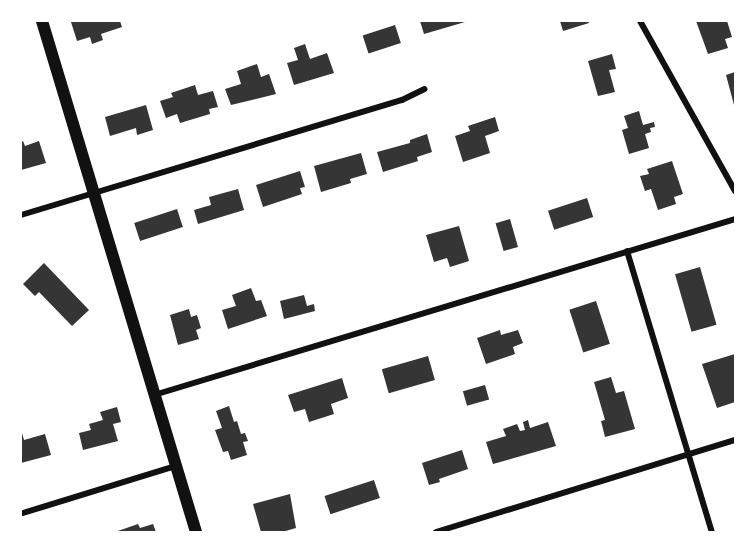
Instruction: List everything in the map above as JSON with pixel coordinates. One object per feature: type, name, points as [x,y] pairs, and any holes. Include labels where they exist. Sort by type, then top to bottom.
[{"type":"main road","points":[[42,21],[196,532]]},
{"type":"street","points":[[640,21],[735,191]]},
{"type":"street","points":[[21,215],[402,100],[425,89]]},
{"type":"street","points":[[154,395],[735,219]]},
{"type":"street","points":[[627,251],[712,532]]},
{"type":"street","points":[[436,532],[735,440]]},
{"type":"street","points":[[23,513],[176,466]]},
{"type":"building","points":[[120,21],[122,27],[101,34],[103,40],[92,44],[90,37],[77,41],[71,22]]},
{"type":"building","points":[[420,21],[465,21],[465,22],[424,34]]},
{"type":"building","points":[[560,21],[588,21],[589,23],[563,31]]},
{"type":"building","points":[[696,21],[727,21],[732,37],[725,39],[728,48],[708,54]]},
{"type":"building","points":[[395,25],[401,43],[369,54],[363,36]]},
{"type":"building","points":[[305,44],[310,59],[327,53],[334,73],[294,85],[287,63],[298,60],[294,48]]},
{"type":"building","points":[[612,54],[616,69],[609,70],[615,92],[598,96],[588,61]]},
{"type":"building","points":[[257,64],[261,77],[269,74],[276,94],[231,105],[225,89],[241,84],[237,71]]},
{"type":"building","points":[[735,72],[735,105],[734,105],[726,75]]},
{"type":"building","points":[[195,85],[198,95],[213,91],[218,107],[209,109],[210,114],[180,123],[177,114],[166,118],[160,101],[173,97],[171,93]]},
{"type":"building","points":[[146,105],[153,130],[137,135],[136,128],[110,136],[105,117]]},
{"type":"building","points":[[639,111],[643,125],[654,122],[655,127],[650,128],[651,132],[645,134],[649,148],[629,154],[622,130],[628,128],[624,116]]},
{"type":"building","points":[[495,117],[499,131],[485,136],[490,153],[463,162],[455,136],[470,131],[468,126]]},
{"type":"building","points":[[427,134],[432,152],[417,157],[418,161],[383,172],[377,152],[410,143],[410,140]]},
{"type":"building","points":[[23,141],[25,146],[39,141],[46,163],[21,170],[21,142]]},
{"type":"building","points":[[361,153],[367,174],[350,179],[351,183],[321,192],[314,166]]},
{"type":"building","points":[[672,161],[683,194],[674,197],[676,204],[658,210],[651,189],[645,191],[640,176],[649,174],[647,169]]},
{"type":"building","points":[[300,171],[305,187],[300,188],[302,194],[263,207],[256,185]]},
{"type":"building","points":[[238,189],[244,210],[198,224],[194,210],[211,205],[209,197]]},
{"type":"building","points":[[587,198],[593,217],[554,230],[548,211]]},
{"type":"building","points":[[177,209],[183,227],[140,241],[134,223]]},
{"type":"building","points":[[510,219],[518,247],[504,251],[496,223]]},
{"type":"building","points":[[459,226],[469,261],[450,267],[447,258],[434,262],[426,235]]},
{"type":"building","points":[[44,263],[89,310],[72,326],[39,292],[35,296],[23,284]]},
{"type":"building","points":[[700,267],[717,325],[692,332],[675,274]]},
{"type":"building","points":[[251,288],[256,301],[261,300],[267,316],[228,329],[222,310],[236,306],[232,295]]},
{"type":"building","points":[[304,295],[307,306],[314,304],[315,311],[284,319],[280,301]]},
{"type":"building","points":[[596,301],[610,344],[583,352],[569,310]]},
{"type":"building","points":[[189,309],[191,317],[197,315],[201,328],[196,330],[199,339],[178,345],[170,315]]},
{"type":"building","points":[[500,330],[501,335],[518,330],[523,343],[513,347],[515,354],[486,364],[477,338]]},
{"type":"building","points":[[735,354],[735,402],[717,408],[702,364]]},
{"type":"building","points":[[428,356],[435,380],[389,393],[382,369]]},
{"type":"building","points":[[611,377],[616,393],[624,391],[635,429],[605,437],[601,421],[605,420],[594,382]]},
{"type":"building","points":[[342,378],[348,398],[331,404],[334,414],[309,422],[305,409],[294,412],[288,395]]},
{"type":"building","points":[[485,385],[489,399],[467,406],[463,391]]},
{"type":"building","points":[[229,406],[234,422],[237,421],[241,434],[245,433],[248,441],[243,442],[247,455],[231,460],[228,451],[223,452],[215,430],[222,428],[216,411]]},
{"type":"building","points":[[117,407],[121,422],[113,424],[118,441],[83,450],[79,433],[91,430],[89,424],[103,420],[100,412]]},
{"type":"building","points":[[528,420],[530,428],[548,422],[556,446],[493,464],[486,442],[506,436],[503,429],[517,424],[520,431],[525,430],[523,422]]},
{"type":"building","points":[[22,433],[24,440],[45,434],[51,455],[21,463]]},
{"type":"building","points":[[462,450],[468,469],[429,485],[422,463]]},
{"type":"building","points":[[374,480],[380,498],[330,514],[325,496]]},
{"type":"building","points":[[290,494],[296,528],[282,532],[261,532],[253,504]]},
{"type":"building","points":[[138,524],[140,528],[153,524],[156,532],[115,532]]}]
